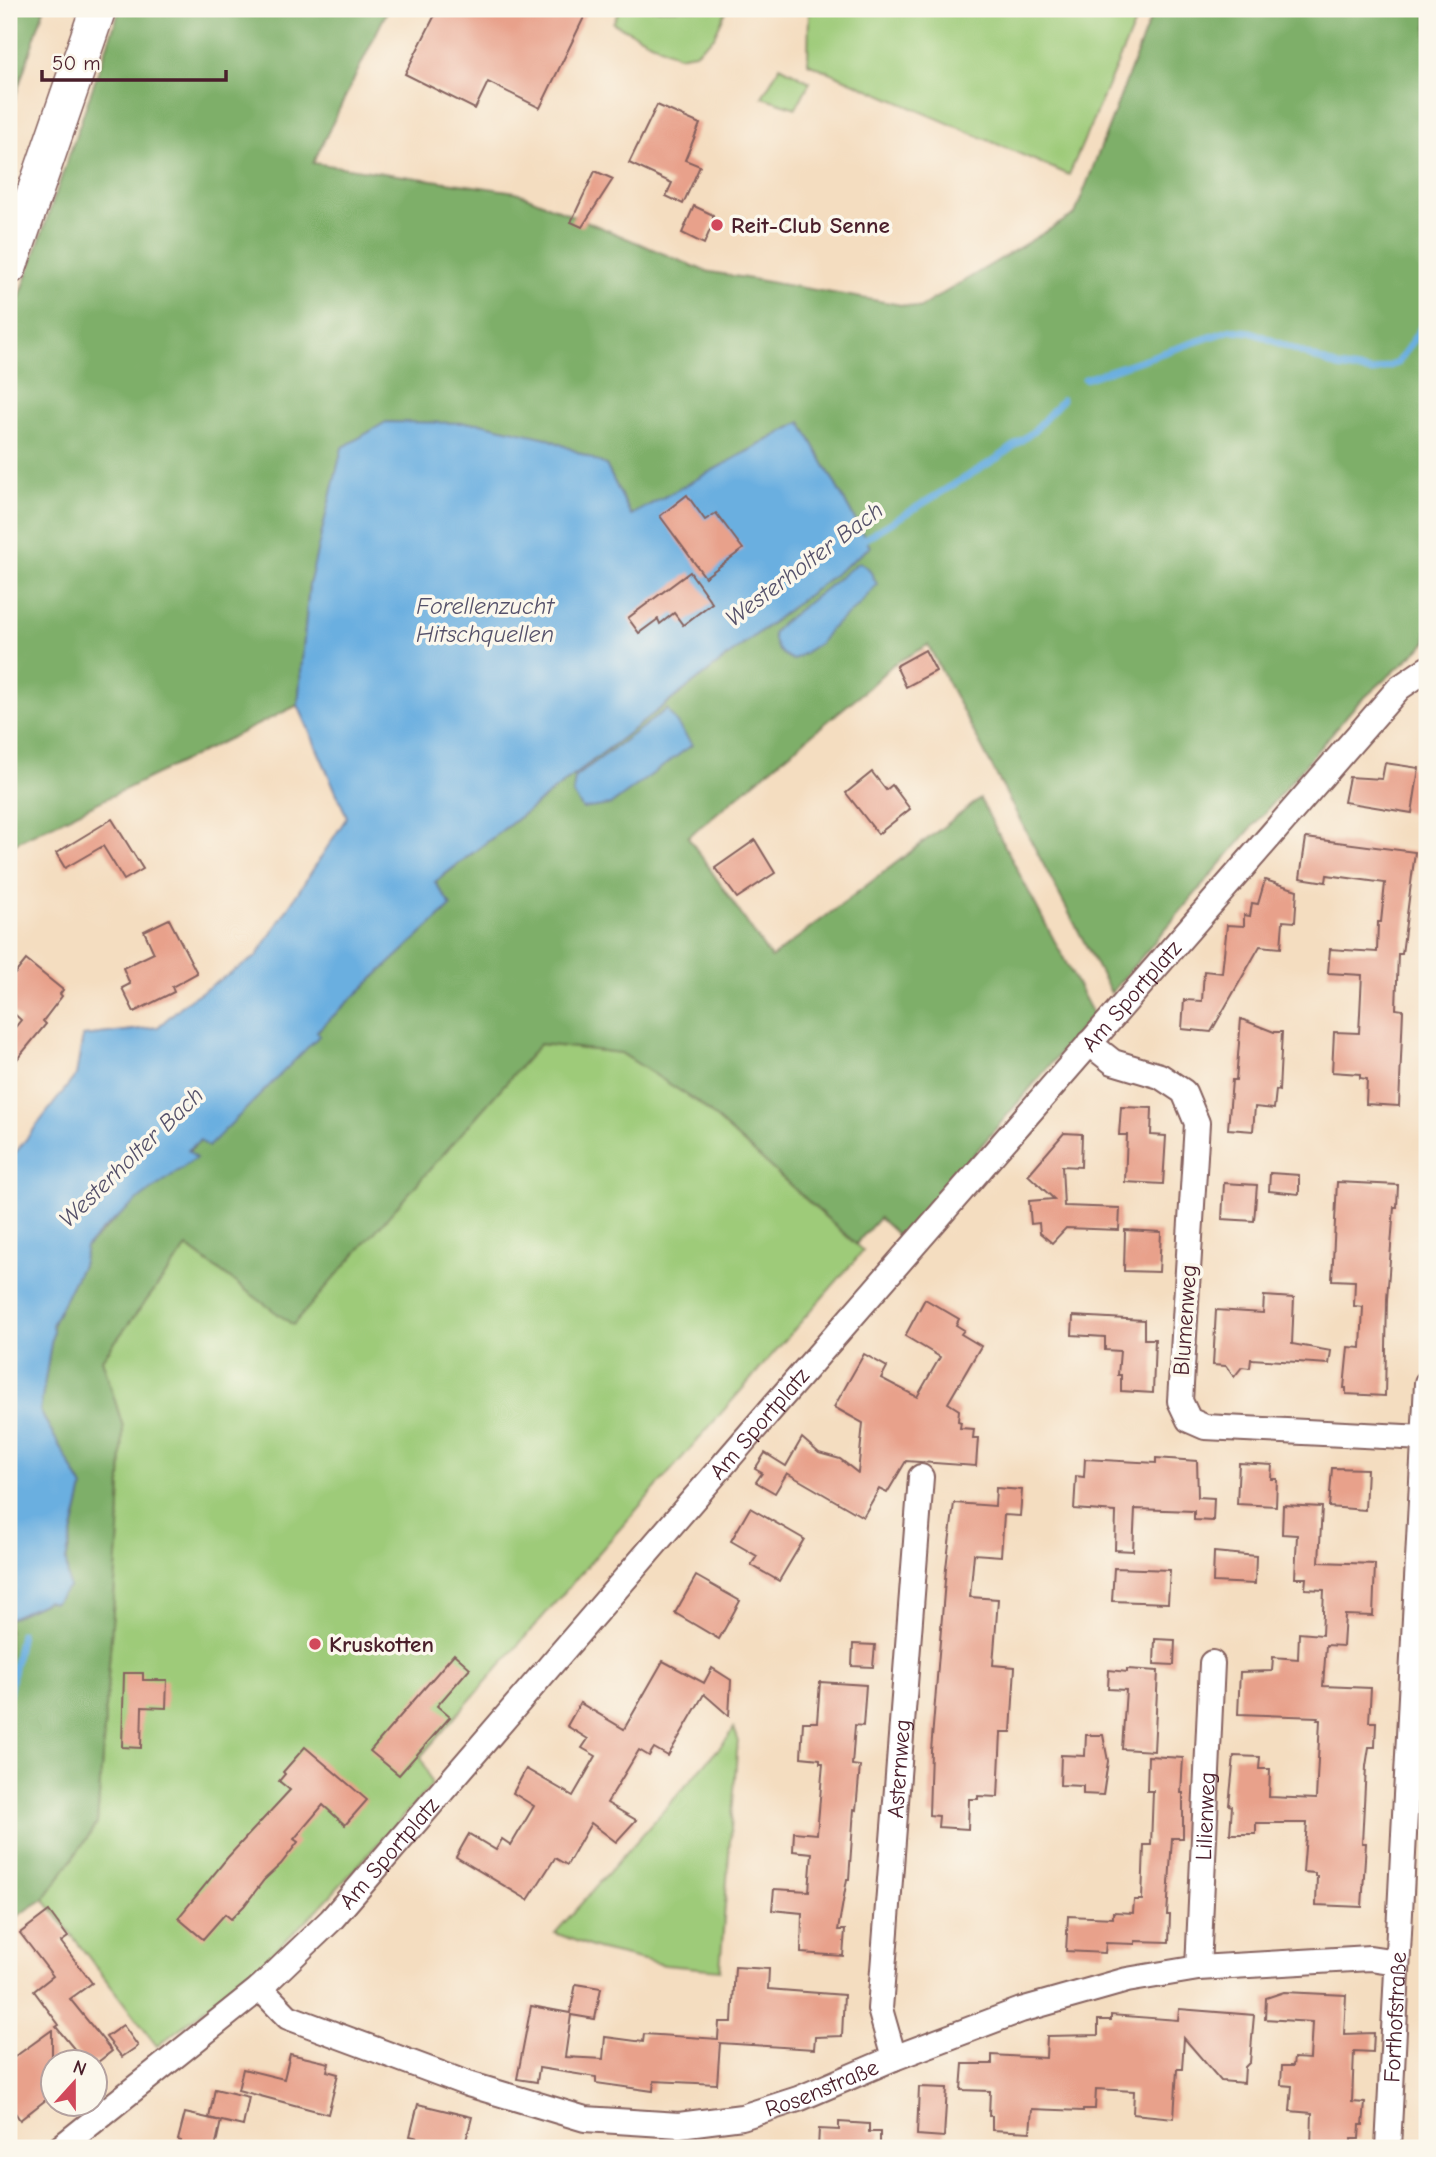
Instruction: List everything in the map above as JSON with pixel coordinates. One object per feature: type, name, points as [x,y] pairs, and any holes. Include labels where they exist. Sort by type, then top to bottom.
[{"type":"street","points":[[9,267],[98,9]]},
{"type":"street","name":"Am Sportplatz","points":[[60,2148],[260,1988],[331,1920],[1399,688],[1427,669]]},
{"type":"street","name":"Blumenweg","points":[[1089,1043],[1113,1062],[1160,1076],[1184,1092],[1197,1124],[1180,1401],[1189,1419],[1205,1427],[1424,1438]]},
{"type":"street","name":"Forthofstraße","points":[[1388,2148],[1397,1962],[1420,1697],[1427,1383]]},
{"type":"street","name":"Asternweg","points":[[894,2058],[880,2008],[921,1477]]},
{"type":"street","name":"Lilienweg","points":[[1198,1968],[1212,1663]]},
{"type":"street","name":"Rosenstraße","points":[[260,1988],[288,2018],[468,2084],[585,2119],[679,2125],[742,2117],[798,2099],[894,2058],[1021,2010],[1127,1980],[1198,1968],[1370,1958],[1397,1962]]},
{"type":"green space","points":[[9,9],[44,9],[9,116]]},
{"type":"green space","points":[[120,9],[388,9],[313,163],[516,192],[705,271],[919,308],[1075,214],[1154,9],[1427,9],[1427,642],[1355,706],[1111,993],[928,645],[892,665],[688,837],[771,958],[980,799],[1093,1014],[902,1239],[879,1218],[856,1244],[699,1103],[621,1053],[540,1044],[293,1325],[187,1247],[102,1359],[123,1427],[119,1531],[97,1824],[44,1899],[9,1921],[9,1619],[58,1596],[83,1488],[40,1411],[52,1325],[82,1265],[86,1247],[451,906],[434,883],[870,547],[801,422],[631,516],[606,465],[309,585],[298,705],[9,846],[9,328]]},
{"type":"green space","points":[[620,9],[727,9],[714,37],[695,53],[678,56],[613,23]]},
{"type":"green space","points":[[809,9],[1141,9],[1069,175],[808,63]]},
{"type":"green space","points":[[780,66],[810,82],[796,108],[762,97]]},
{"type":"green space","name":"Kruskotten","points":[[540,1044],[621,1053],[699,1103],[863,1251],[421,1756],[432,1785],[319,1908],[254,1971],[157,2046],[44,1899],[97,1824],[119,1531],[123,1427],[102,1359],[187,1247],[293,1324]]},
{"type":"green space","points":[[734,1728],[738,1739],[720,1970],[665,1965],[597,1949],[555,1933],[728,1738]]},
{"type":"water","name":"Forellenzucht Hitschquellen","points":[[386,422],[480,423],[547,438],[606,465],[631,515],[801,422],[870,547],[435,882],[451,906],[317,1031],[319,1036],[208,1147],[200,1140],[188,1150],[196,1158],[143,1196],[86,1247],[82,1265],[52,1325],[40,1411],[83,1488],[66,1560],[69,1588],[54,1603],[47,1601],[9,1619],[9,1260],[12,1258],[9,1250],[9,1161],[76,1075],[83,1036],[158,1027],[187,1001],[256,957],[347,817],[298,705],[309,585],[342,448]]},
{"type":"water","points":[[859,562],[869,569],[877,584],[857,607],[829,630],[820,643],[793,660],[781,653],[776,647],[773,633]]},
{"type":"water","points":[[667,709],[692,745],[610,805],[583,809],[573,794],[575,777]]},
{"type":"building","points":[[438,9],[588,9],[540,108],[488,82],[475,109],[405,74]]},
{"type":"building","points":[[657,105],[700,124],[685,160],[700,166],[683,204],[666,196],[672,183],[629,163]]},
{"type":"building","points":[[595,171],[613,179],[582,227],[571,222]]},
{"type":"building","points":[[694,206],[713,215],[713,223],[704,244],[682,233]]},
{"type":"building","points":[[687,495],[705,520],[716,513],[743,549],[705,577],[660,516]]},
{"type":"building","points":[[690,572],[712,603],[683,625],[674,613],[660,624],[658,619],[639,633],[628,618]]},
{"type":"building","points":[[925,650],[936,671],[906,687],[896,666]]},
{"type":"building","points":[[1385,763],[1419,768],[1412,813],[1344,802],[1349,777],[1382,779]]},
{"type":"building","points":[[872,772],[886,790],[892,785],[910,809],[878,834],[846,793]]},
{"type":"building","points":[[112,819],[143,869],[124,880],[103,846],[65,868],[56,853]]},
{"type":"building","points":[[1306,838],[1415,852],[1402,954],[1398,954],[1396,1009],[1403,1010],[1399,1106],[1366,1104],[1367,1079],[1360,1078],[1360,1074],[1332,1072],[1334,1032],[1359,1033],[1362,975],[1328,973],[1330,949],[1377,952],[1378,922],[1381,922],[1385,883],[1327,875],[1326,882],[1300,878]]},
{"type":"building","points":[[755,840],[775,873],[737,898],[715,868]]},
{"type":"building","points":[[1265,880],[1297,890],[1295,922],[1283,921],[1281,948],[1260,946],[1211,1032],[1182,1029],[1184,1000],[1202,1001],[1204,971],[1222,973],[1227,925],[1244,926],[1244,915],[1250,916],[1252,903],[1258,904]]},
{"type":"building","points":[[169,919],[197,973],[172,987],[174,992],[134,1012],[122,988],[130,984],[123,968],[154,953],[144,931]]},
{"type":"building","points":[[26,960],[63,990],[60,994],[62,996],[43,1021],[46,1024],[9,1069],[9,1035],[21,1020],[9,1009],[9,981]]},
{"type":"building","points":[[1241,1019],[1274,1032],[1282,1032],[1279,1091],[1276,1090],[1274,1109],[1255,1107],[1253,1131],[1228,1129],[1232,1080],[1236,1080]]},
{"type":"building","points":[[1121,1107],[1152,1108],[1151,1135],[1166,1136],[1163,1184],[1125,1182],[1127,1135],[1119,1135]]},
{"type":"building","points":[[1064,1133],[1082,1134],[1081,1167],[1062,1166],[1064,1206],[1120,1208],[1119,1230],[1066,1228],[1052,1243],[1040,1233],[1039,1223],[1031,1224],[1029,1201],[1054,1199],[1028,1175]]},
{"type":"building","points":[[1270,1173],[1299,1175],[1299,1194],[1269,1191]]},
{"type":"building","points":[[1337,1182],[1398,1185],[1387,1299],[1385,1396],[1346,1394],[1344,1388],[1348,1347],[1361,1348],[1363,1307],[1354,1306],[1355,1281],[1332,1280]]},
{"type":"building","points":[[1224,1183],[1257,1185],[1254,1221],[1222,1219]]},
{"type":"building","points":[[1125,1230],[1161,1232],[1159,1272],[1124,1271]]},
{"type":"building","points":[[1264,1296],[1294,1298],[1292,1344],[1331,1351],[1329,1364],[1251,1359],[1250,1368],[1242,1367],[1234,1377],[1226,1366],[1213,1365],[1216,1310],[1263,1313]]},
{"type":"building","points":[[925,1299],[959,1319],[956,1325],[964,1330],[961,1334],[981,1346],[948,1403],[959,1410],[960,1428],[974,1429],[973,1438],[978,1438],[976,1466],[906,1461],[887,1493],[879,1489],[863,1517],[787,1473],[775,1493],[756,1482],[762,1473],[755,1469],[765,1453],[786,1466],[802,1438],[819,1453],[840,1459],[858,1473],[863,1423],[834,1407],[864,1354],[887,1367],[881,1378],[917,1397],[940,1357],[905,1336]]},
{"type":"building","points":[[1073,1316],[1144,1320],[1144,1339],[1155,1339],[1153,1393],[1121,1391],[1121,1375],[1118,1375],[1120,1351],[1105,1350],[1105,1337],[1072,1335]]},
{"type":"building","points":[[1156,1458],[1197,1461],[1198,1497],[1214,1498],[1213,1521],[1194,1520],[1194,1511],[1135,1509],[1133,1551],[1115,1550],[1116,1512],[1074,1509],[1076,1476],[1084,1477],[1085,1459],[1156,1463]]},
{"type":"building","points":[[1239,1463],[1272,1465],[1271,1479],[1277,1479],[1276,1506],[1237,1504]]},
{"type":"building","points":[[1332,1468],[1367,1469],[1365,1510],[1329,1507]]},
{"type":"building","points":[[996,1488],[1022,1490],[1020,1516],[1004,1515],[1001,1556],[974,1554],[970,1597],[998,1599],[993,1665],[1015,1667],[1011,1732],[1001,1732],[998,1797],[978,1796],[978,1799],[969,1799],[968,1829],[938,1827],[939,1816],[929,1815],[931,1751],[954,1503],[995,1506]]},
{"type":"building","points":[[1283,1505],[1322,1507],[1319,1562],[1375,1564],[1373,1616],[1345,1615],[1343,1646],[1326,1645],[1323,1686],[1371,1688],[1369,1722],[1376,1722],[1375,1747],[1369,1747],[1366,1766],[1362,1843],[1366,1843],[1362,1907],[1316,1905],[1317,1876],[1315,1873],[1303,1872],[1307,1823],[1256,1823],[1256,1834],[1230,1834],[1232,1806],[1229,1805],[1234,1756],[1260,1757],[1259,1769],[1270,1769],[1269,1797],[1316,1799],[1318,1717],[1238,1714],[1240,1672],[1272,1671],[1273,1657],[1298,1659],[1299,1633],[1322,1635],[1324,1590],[1305,1589],[1306,1578],[1295,1578],[1297,1535],[1282,1534]]},
{"type":"building","points":[[750,1508],[804,1539],[779,1581],[751,1565],[757,1556],[731,1541]]},
{"type":"building","points":[[1214,1552],[1256,1556],[1255,1584],[1213,1582]]},
{"type":"building","points":[[1114,1568],[1170,1570],[1168,1603],[1112,1601]]},
{"type":"building","points":[[696,1576],[740,1601],[719,1639],[675,1613]]},
{"type":"building","points":[[1155,1639],[1175,1640],[1174,1665],[1154,1664]]},
{"type":"building","points":[[853,1644],[875,1645],[873,1667],[852,1666]]},
{"type":"building","points":[[454,1654],[470,1668],[437,1706],[450,1717],[399,1775],[370,1751]]},
{"type":"building","points":[[663,1661],[704,1683],[712,1668],[731,1680],[729,1716],[704,1694],[668,1756],[654,1748],[649,1756],[639,1750],[607,1803],[636,1820],[616,1842],[591,1823],[567,1865],[555,1858],[528,1900],[456,1857],[469,1834],[496,1850],[502,1839],[511,1845],[534,1806],[513,1793],[526,1769],[573,1796],[596,1756],[582,1748],[588,1739],[567,1726],[580,1703],[624,1729]]},
{"type":"building","points":[[1127,1669],[1158,1671],[1154,1751],[1122,1749],[1126,1690],[1108,1689],[1109,1670],[1127,1672]]},
{"type":"building","points":[[124,1673],[143,1673],[143,1680],[167,1680],[166,1708],[142,1707],[141,1748],[122,1747]]},
{"type":"building","points":[[820,1682],[866,1685],[863,1726],[855,1725],[852,1765],[860,1766],[849,1879],[838,1930],[845,1930],[843,1956],[801,1953],[802,1913],[772,1910],[774,1889],[809,1891],[812,1853],[793,1851],[794,1832],[817,1834],[823,1763],[820,1763],[820,1759],[801,1757],[803,1722],[817,1722]]},
{"type":"building","points":[[1086,1735],[1103,1735],[1108,1761],[1103,1795],[1083,1794],[1083,1786],[1060,1785],[1061,1755],[1085,1756]]},
{"type":"building","points":[[305,1747],[367,1800],[345,1825],[323,1805],[294,1839],[298,1842],[281,1864],[264,1880],[244,1906],[231,1919],[225,1914],[203,1939],[178,1918],[228,1857],[290,1790],[279,1781],[285,1774],[283,1772]]},
{"type":"building","points":[[1148,1756],[1183,1758],[1183,1838],[1172,1838],[1167,1915],[1170,1915],[1169,1942],[1106,1943],[1105,1953],[1066,1951],[1068,1916],[1113,1918],[1113,1912],[1133,1913],[1134,1900],[1142,1900],[1144,1845],[1151,1845],[1153,1791],[1147,1791]]},
{"type":"building","points":[[49,1911],[68,1937],[61,1942],[92,1983],[70,1999],[112,2051],[108,2054],[108,2048],[73,2048],[56,2027],[59,2025],[34,1991],[53,1976],[20,1933]]},
{"type":"building","points":[[735,1967],[769,1969],[768,1989],[844,1995],[842,2036],[815,2037],[814,2049],[720,2043],[717,2084],[654,2081],[653,2091],[596,2083],[596,2077],[539,2068],[537,2082],[517,2079],[531,2006],[570,2013],[576,1984],[601,1988],[595,2019],[571,2015],[565,2057],[603,2059],[605,2037],[643,2042],[644,2034],[718,2039],[719,2022],[732,2022]]},
{"type":"building","points":[[1284,1992],[1346,1995],[1344,2034],[1374,2033],[1373,2052],[1354,2051],[1352,2102],[1365,2103],[1359,2139],[1351,2139],[1351,2148],[1311,2148],[1312,2113],[1290,2111],[1292,2086],[1281,2085],[1282,2066],[1293,2066],[1294,2058],[1310,2059],[1312,2022],[1265,2019],[1266,1998]]},
{"type":"building","points":[[1179,2009],[1254,2015],[1250,2062],[1245,2067],[1244,2083],[1221,2081],[1184,2038],[1182,2069],[1177,2069],[1174,2118],[1133,2114],[1134,2091],[1096,2089],[1095,2109],[1032,2109],[1030,2132],[992,2130],[992,2116],[989,2116],[990,2091],[961,2090],[963,2064],[992,2064],[992,2055],[1046,2058],[1047,2036],[1098,2035],[1098,2020],[1111,2020],[1111,2015],[1178,2020]]},
{"type":"building","points":[[123,2025],[138,2046],[122,2057],[106,2037]]},
{"type":"building","points":[[52,2030],[52,2048],[38,2048],[38,2106],[20,2120],[16,2114],[9,2120],[9,2061]]},
{"type":"building","points":[[290,2054],[329,2063],[327,2071],[338,2074],[328,2114],[238,2090],[243,2069],[284,2079]]},
{"type":"building","points":[[919,2087],[947,2088],[944,2137],[917,2135]]},
{"type":"building","points":[[215,2089],[249,2097],[243,2126],[209,2118]]},
{"type":"building","points":[[418,2104],[472,2117],[464,2148],[440,2148],[442,2144],[410,2136]]},
{"type":"building","points":[[185,2113],[221,2121],[215,2148],[180,2148],[181,2141],[178,2140]]},
{"type":"building","points":[[839,2122],[869,2124],[869,2132],[880,2132],[880,2148],[818,2148],[819,2129],[839,2130]]},
{"type":"waterway","name":"Westerholter Bach","points":[[1085,379],[1231,330],[1251,332],[1338,367],[1373,372],[1398,363],[1427,319]]},
{"type":"waterway","name":"Westerholter Bach","points":[[858,543],[999,457],[1034,431],[1062,400]]},
{"type":"waterway","name":"Westerholter Bach","points":[[9,1693],[21,1634]]},
{"type":"place","name":"Reit-Club Senne","points":[[717,225]]},
{"type":"place","name":"Kruskotten","points":[[315,1644]]}]
